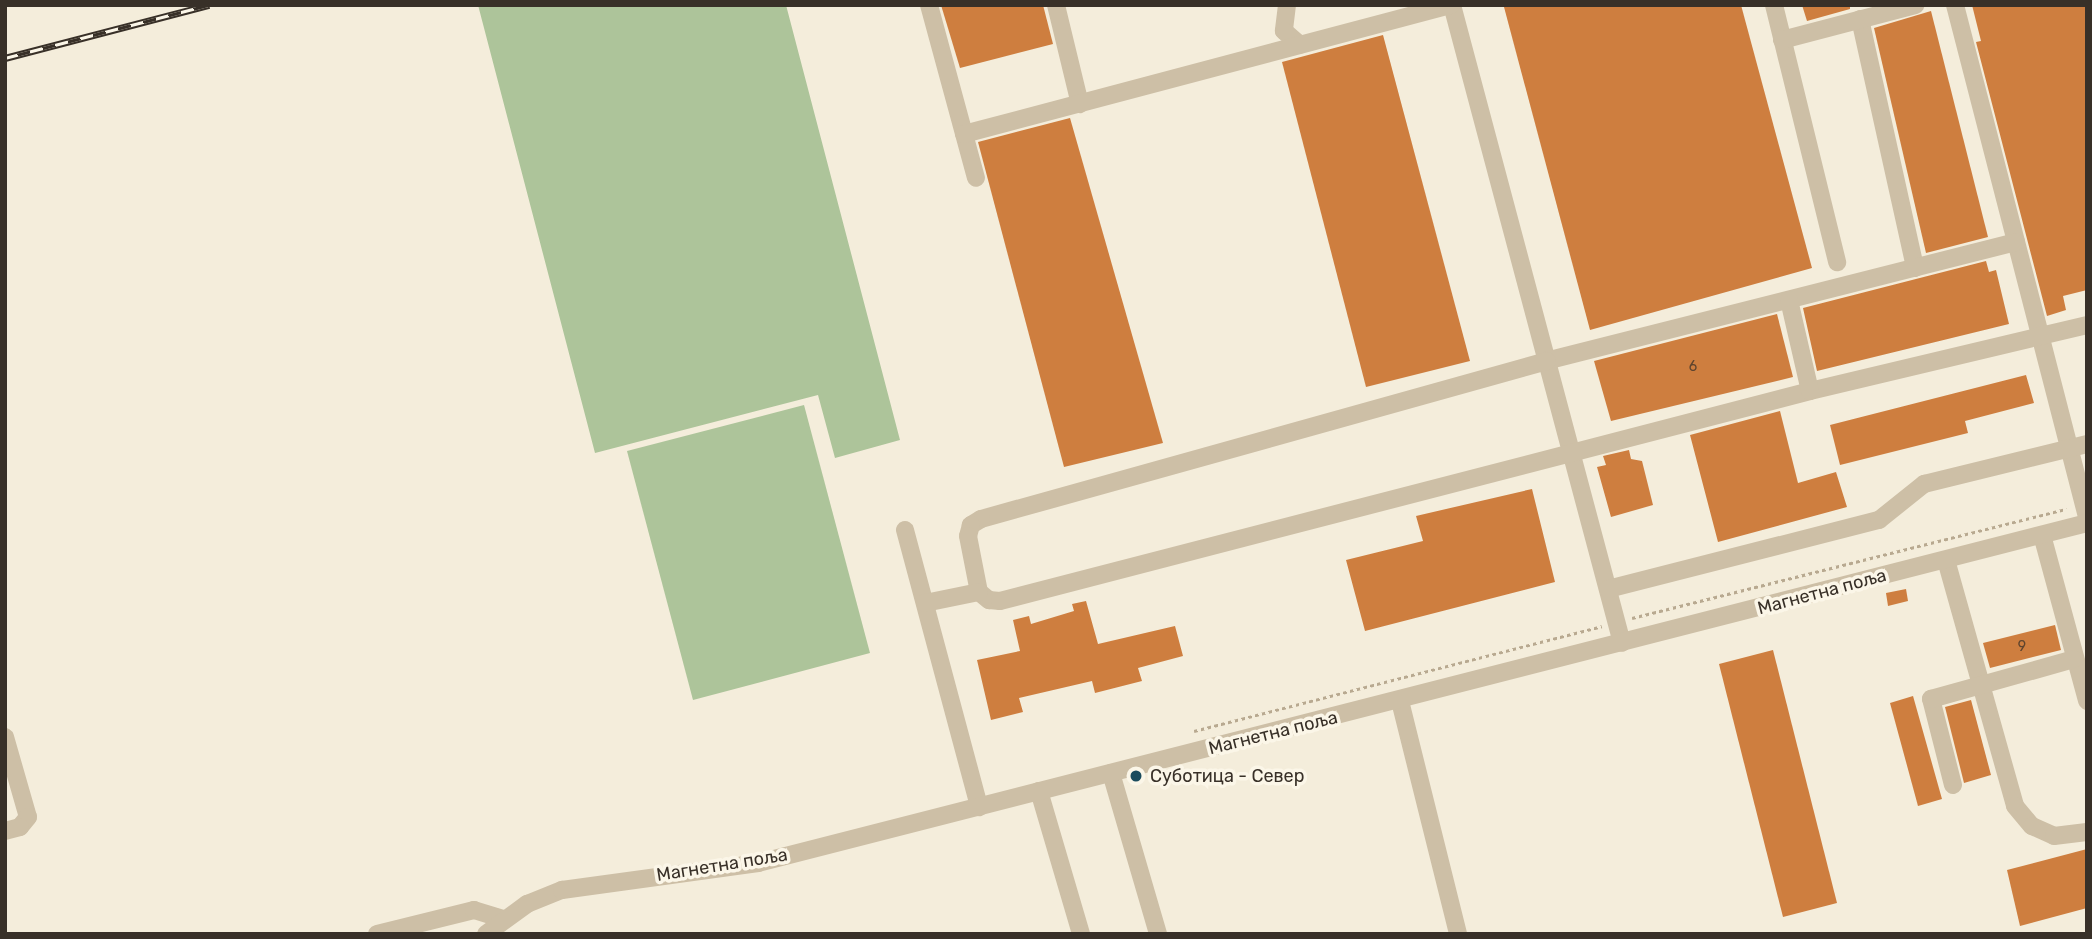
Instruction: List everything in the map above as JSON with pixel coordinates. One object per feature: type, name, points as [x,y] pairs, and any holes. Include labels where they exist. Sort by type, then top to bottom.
[{"type":"street","points":[[929,5],[976,178]]},
{"type":"street","points":[[1056,5],[1080,104]]},
{"type":"street","points":[[1287,5],[1283,32],[1300,46]]},
{"type":"street","points":[[964,134],[1452,5],[1622,643]]},
{"type":"street","points":[[1774,5],[1837,262]]},
{"type":"street","points":[[1783,40],[1914,5]]},
{"type":"street","points":[[1955,5],[2040,338],[2078,446],[2085,511]]},
{"type":"street","points":[[1860,19],[1915,268]]},
{"type":"street","points":[[2016,242],[1547,361],[981,519],[971,525],[968,536],[979,592],[989,600],[1000,601],[1810,391],[2087,325]]},
{"type":"street","points":[[1789,300],[1810,391]]},
{"type":"street","points":[[1608,589],[1879,520],[1924,484],[2078,446]]},
{"type":"street","name":"Магнетна поља","points":[[486,934],[527,904],[586,884],[758,863],[1400,701],[2087,523]]},
{"type":"street","points":[[905,530],[979,807]]},
{"type":"street","points":[[2042,535],[2087,701]]},
{"type":"street","points":[[1945,560],[2015,806],[2022,818],[2054,836],[2087,832]]},
{"type":"street","points":[[925,603],[979,592]]},
{"type":"street","points":[[1953,785],[1931,699],[2074,659]]},
{"type":"street","points":[[1400,701],[1458,934]]},
{"type":"street","points":[[5,737],[28,817],[20,827],[5,831]]},
{"type":"street","points":[[1111,773],[1158,934]]},
{"type":"street","points":[[1039,791],[1081,934]]},
{"type":"street","points":[[377,934],[474,910],[503,919]]},
{"type":"path","points":[[1194,731],[1617,622],[2085,511]]},
{"type":"green space","points":[[478,5],[786,5],[900,440],[835,458],[818,395],[595,453]]},
{"type":"green space","points":[[804,405],[870,653],[693,700],[627,451]]},
{"type":"building","points":[[941,5],[1043,5],[1053,44],[960,68]]},
{"type":"building","points":[[1741,5],[1812,268],[1590,330],[1504,7]]},
{"type":"building","points":[[1802,5],[1850,5],[1850,9],[1807,21]]},
{"type":"building","points":[[1972,5],[2087,5],[2087,290],[2063,296],[2066,310],[2047,316],[1976,42],[1981,41]]},
{"type":"building","points":[[1931,11],[1988,237],[1926,253],[1874,28]]},
{"type":"building","points":[[1383,35],[1470,361],[1366,387],[1282,62]]},
{"type":"building","points":[[1070,118],[1163,443],[1064,467],[978,142]]},
{"type":"building","points":[[1986,261],[1989,272],[1996,270],[2009,324],[1817,371],[1803,308]]},
{"type":"building","points":[[1777,314],[1793,377],[1611,421],[1594,361]]},
{"type":"building","points":[[2026,375],[2034,403],[1965,421],[1968,433],[1840,465],[1830,425]]},
{"type":"building","points":[[1780,411],[1798,483],[1836,472],[1847,507],[1718,542],[1690,435]]},
{"type":"building","points":[[1629,450],[1631,459],[1642,461],[1653,505],[1611,517],[1597,467],[1606,465],[1603,456]]},
{"type":"building","points":[[1532,489],[1555,582],[1365,631],[1346,560],[1423,541],[1416,516]]},
{"type":"building","points":[[1906,589],[1908,601],[1888,606],[1886,593]]},
{"type":"building","points":[[1086,601],[1098,644],[1175,626],[1183,656],[1138,668],[1142,681],[1095,693],[1092,681],[1019,698],[1023,712],[991,720],[977,660],[1020,651],[1013,620],[1029,616],[1031,624],[1074,611],[1072,604]]},
{"type":"building","points":[[2055,625],[2061,650],[1990,668],[1983,643]]},
{"type":"building","points":[[1773,650],[1837,903],[1783,917],[1719,664]]},
{"type":"building","points":[[1913,696],[1942,799],[1918,806],[1890,703]]},
{"type":"building","points":[[1971,700],[1991,775],[1964,783],[1945,707]]},
{"type":"building","points":[[2087,849],[2087,908],[2020,926],[2007,870]]},
{"type":"railway","points":[[5,58],[209,5]]},
{"type":"place","name":"Суботица - Север","points":[[1136,776]]}]
